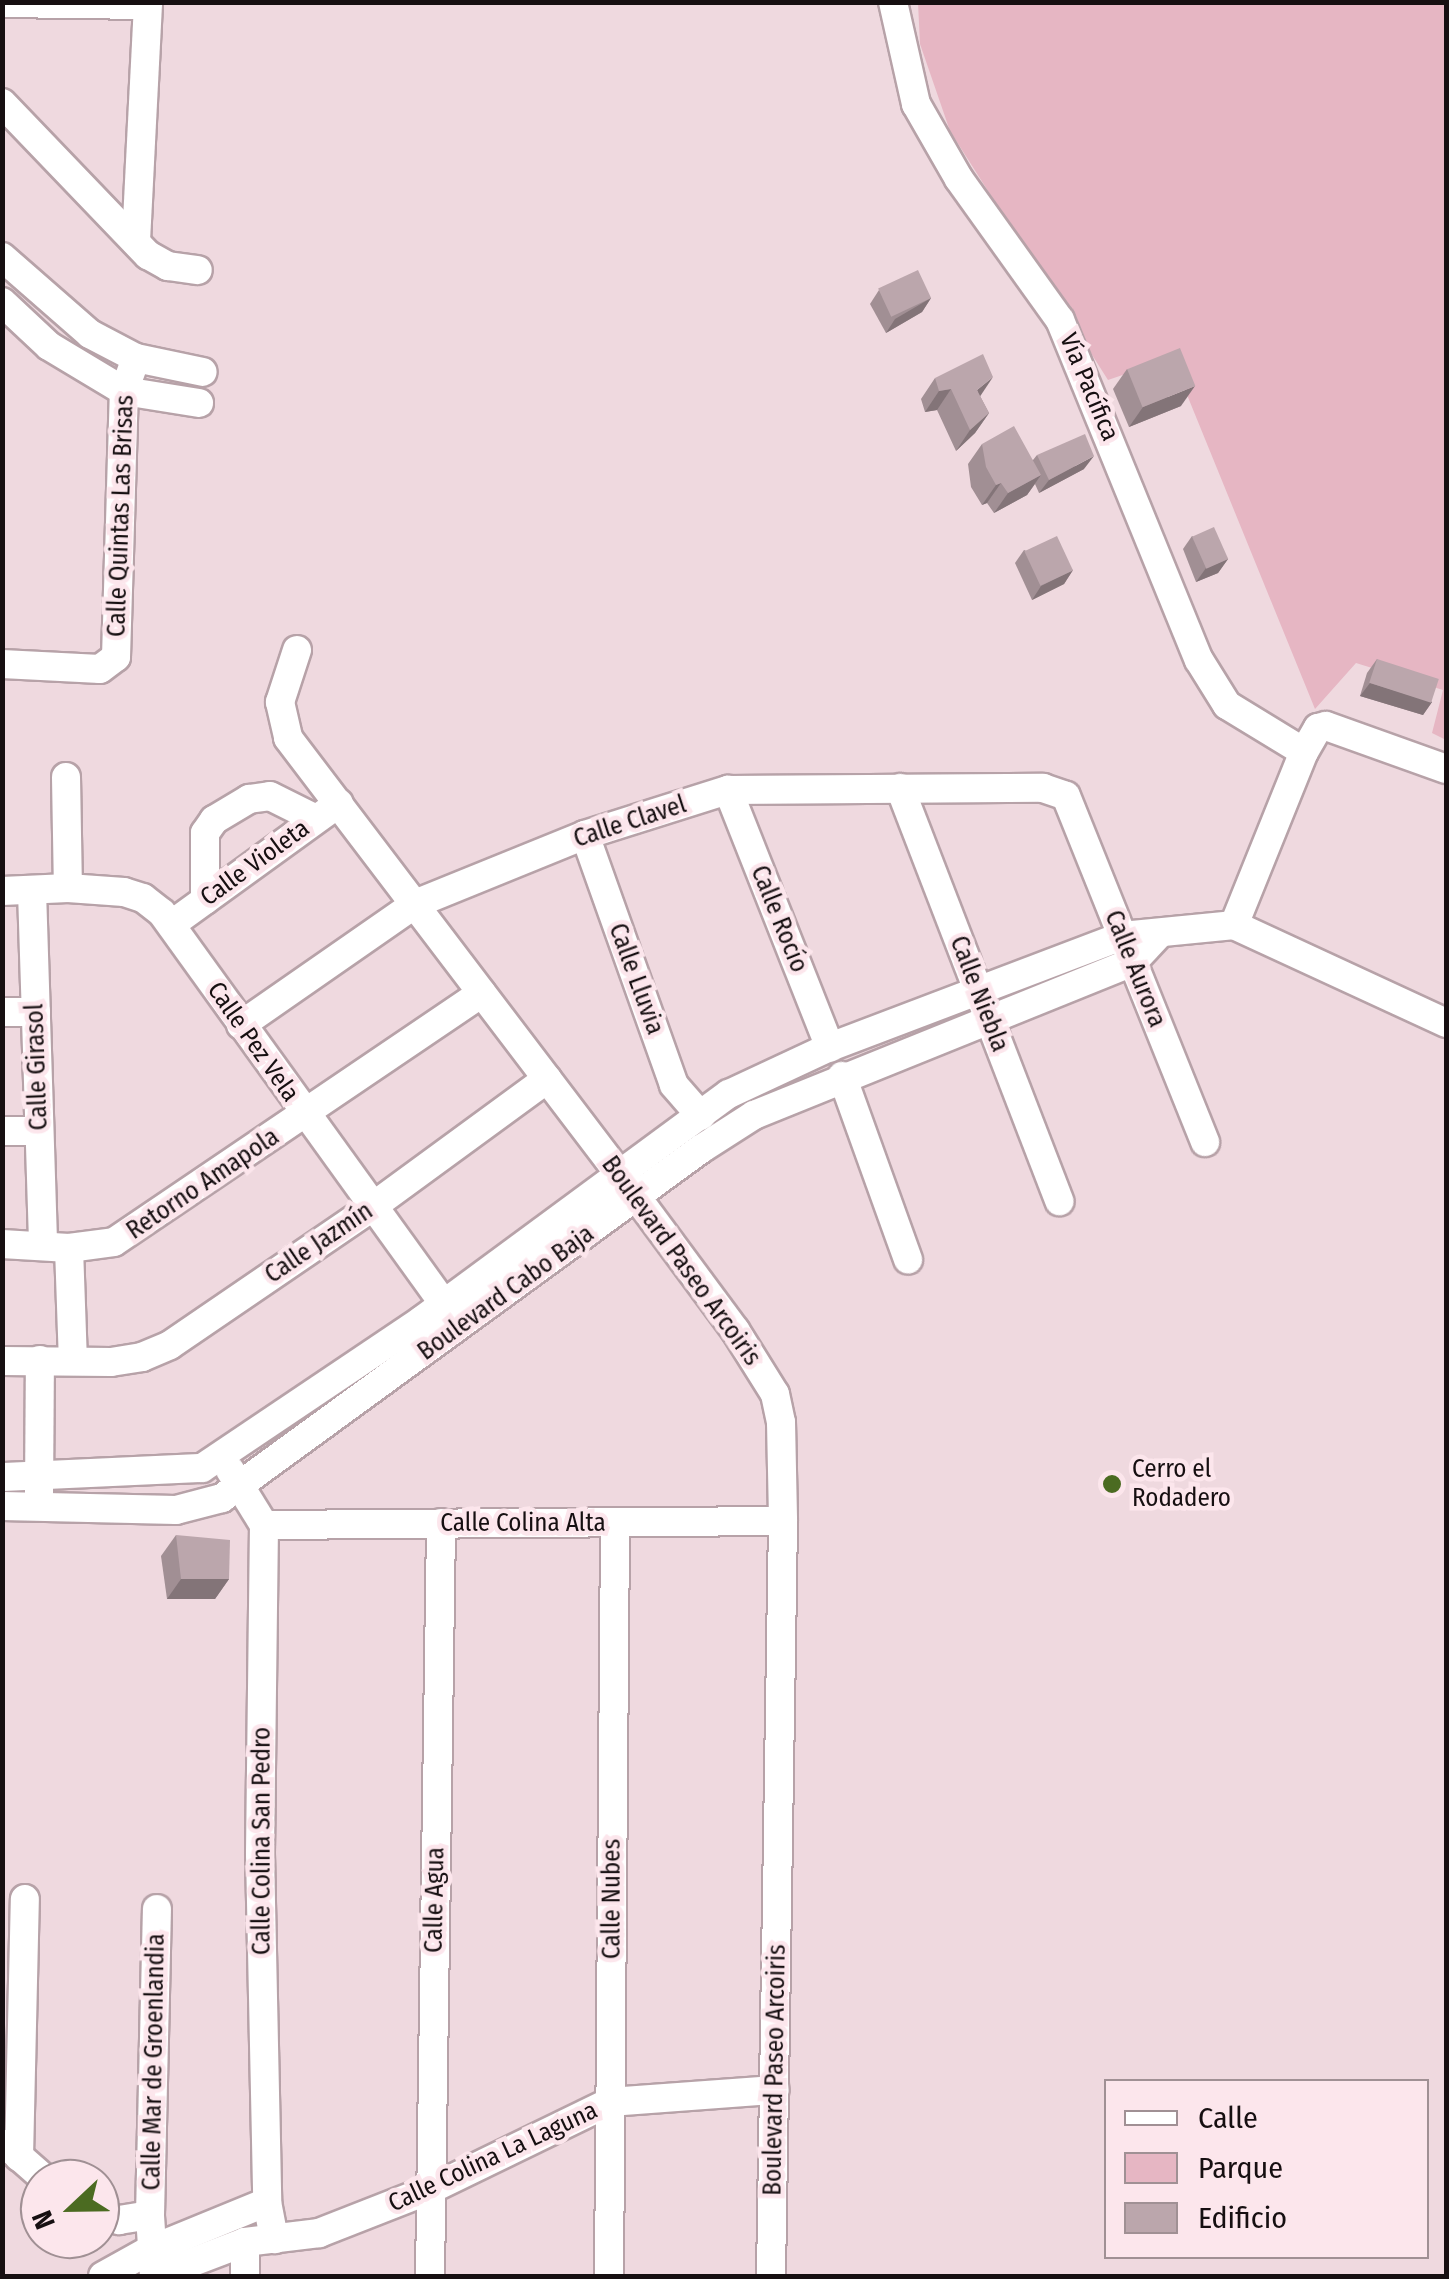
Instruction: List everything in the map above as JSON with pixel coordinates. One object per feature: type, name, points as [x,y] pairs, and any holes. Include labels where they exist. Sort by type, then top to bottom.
[{"type":"street","points":[[2,2],[148,4],[136,240]]},
{"type":"street","name":"Vía Pacífica","points":[[893,2],[916,104],[959,179],[1060,320],[1200,660],[1226,704],[1304,752]]},
{"type":"street","points":[[2,102],[148,255],[168,266],[198,270]]},
{"type":"street","points":[[2,257],[90,334],[136,358],[203,372]]},
{"type":"street","points":[[2,302],[49,346],[124,391],[199,403]]},
{"type":"street","name":"Calle Quintas Las Brisas","points":[[2,664],[100,669],[116,656],[124,391],[136,358]]},
{"type":"street","name":"Boulevard Paseo Arcoiris","points":[[296,650],[280,702],[281,722],[328,811],[415,904],[735,1330],[775,1394],[781,1422],[783,1521],[771,2276]]},
{"type":"street","points":[[1234,925],[1304,752],[1318,728],[1326,726],[1446,769]]},
{"type":"street","points":[[66,776],[68,888]]},
{"type":"street","name":"Calle Niebla","points":[[900,788],[1059,1200]]},
{"type":"street","name":"Calle Clavel","points":[[241,1025],[415,904],[584,835],[728,790],[1043,788],[1066,796]]},
{"type":"street","name":"Calle Rocío","points":[[728,790],[830,1048]]},
{"type":"street","points":[[204,900],[205,833],[214,820],[249,800],[270,796],[328,811]]},
{"type":"street","name":"Calle Aurora","points":[[1066,796],[1204,1142]]},
{"type":"street","name":"Calle Violeta","points":[[172,924],[328,811]]},
{"type":"street","name":"Calle Lluvia","points":[[584,835],[674,1085],[701,1116]]},
{"type":"street","name":"Calle Pez Vela","points":[[2,892],[68,888],[143,898],[172,924],[304,1116],[372,1207],[432,1312],[437,1344]]},
{"type":"street","name":"Calle Girasol","points":[[32,890],[39,1131],[72,1361]]},
{"type":"street","name":"Boulevard Cabo Baja","points":[[2,1477],[184,1472],[202,1468],[432,1312],[629,1187],[754,1115],[989,1019],[1158,935],[1197,926],[1234,925],[1439,1015]]},
{"type":"street","name":"Boulevard Cabo Baja","points":[[2,1506],[176,1510],[202,1506],[240,1485],[437,1344],[629,1187],[701,1116],[749,1083],[978,991],[1127,949]]},
{"type":"street","name":"Retorno Amapola","points":[[2,1244],[114,1242],[482,993]]},
{"type":"street","points":[[2,1012],[36,1012]]},
{"type":"street","points":[[842,1076],[908,1260]]},
{"type":"street","name":"Calle Jazmín","points":[[2,1361],[142,1357],[170,1345],[372,1207],[546,1079]]},
{"type":"street","points":[[2,1131],[39,1131]]},
{"type":"street","points":[[38,1505],[40,1360]]},
{"type":"street","points":[[220,1456],[264,1525]]},
{"type":"street","name":"Calle Colina Alta","points":[[264,1525],[783,1521]]},
{"type":"street","name":"Calle Nubes","points":[[609,2276],[615,1522]]},
{"type":"street","name":"Calle Agua","points":[[430,2276],[441,1524]]},
{"type":"street","name":"Calle Colina San Pedro","points":[[264,1525],[260,1854],[267,2202],[274,2238]]},
{"type":"street","points":[[11,2149],[26,1900]]},
{"type":"street","name":"Calle Mar de Groenlandia","points":[[154,2268],[150,2215],[157,1908]]},
{"type":"street","name":"Calle Colina La Laguna","points":[[274,2238],[319,2233],[432,2189],[610,2102],[775,2090]]},
{"type":"street","points":[[154,2268],[267,2202]]},
{"type":"street","name":"Calle Mar de Groenlandia","points":[[120,2220],[150,2215]]},
{"type":"street","points":[[103,2276],[154,2268],[245,2242],[274,2238]]},
{"type":"street","points":[[244,2276],[245,2242]]},
{"type":"green space","points":[[918,3],[1446,3],[1446,740],[1432,733],[1443,690],[1356,663],[1315,709],[1172,358],[1108,380],[950,131],[920,44]]},
{"type":"building","points":[[918,270],[931,298],[891,317],[878,289]]},
{"type":"building","points":[[1180,348],[1195,386],[1143,407],[1127,369]]},
{"type":"building","points":[[983,354],[993,377],[977,390],[989,413],[970,430],[951,389],[939,391],[935,378]]},
{"type":"building","points":[[1014,426],[1041,475],[1008,493],[1001,483],[996,485],[986,467],[982,444]]},
{"type":"building","points":[[1085,434],[1094,456],[1049,480],[1037,455]]},
{"type":"building","points":[[1214,527],[1228,559],[1206,569],[1192,537]]},
{"type":"building","points":[[1057,536],[1073,570],[1040,586],[1024,551]]},
{"type":"building","points":[[1377,659],[1439,679],[1431,703],[1369,683]]},
{"type":"building","points":[[176,1535],[230,1540],[229,1579],[181,1579]]},
{"type":"place","name":"Cerro el Rodadero","points":[[1112,1484]]}]
